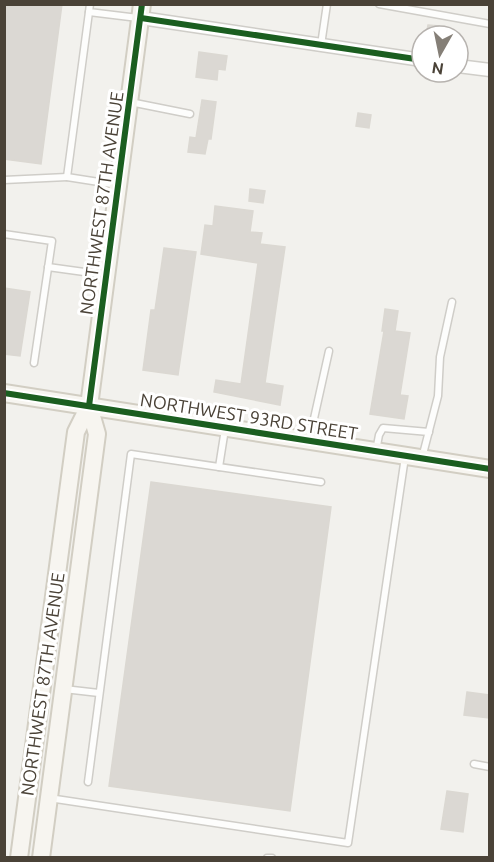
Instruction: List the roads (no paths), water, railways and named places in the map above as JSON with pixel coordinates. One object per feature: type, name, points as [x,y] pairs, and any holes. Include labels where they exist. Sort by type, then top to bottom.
[{"type":"main road","name":"NORTHWEST 87TH AVENUE","points":[[19,858],[76,432],[89,406],[141,11]]},
{"type":"main road","name":"NORTHWEST 93RD STREET","points":[[4,393],[489,469]]},
{"type":"main road","name":"NORTHWEST 87TH AVENUE","points":[[40,858],[97,434],[89,406]]},
{"type":"street","points":[[141,11],[320,45],[410,58]]},
{"type":"street","points":[[470,68],[489,70]]},
{"type":"lane","points":[[320,45],[327,4]]},
{"type":"lane","points":[[379,4],[489,24]]},
{"type":"lane","points":[[67,177],[90,8],[141,11]]},
{"type":"lane","points":[[130,102],[190,114]]},
{"type":"lane","points":[[4,180],[67,177],[118,185]]},
{"type":"lane","points":[[4,234],[52,241],[34,363]]},
{"type":"lane","points":[[48,267],[106,275]]},
{"type":"lane","points":[[49,798],[348,843],[413,458],[429,432],[438,396],[440,357],[452,302]]},
{"type":"lane","points":[[309,441],[329,351]]},
{"type":"lane","points":[[219,467],[226,428]]},
{"type":"lane","points":[[376,452],[379,435],[383,428],[429,432]]},
{"type":"lane","points":[[88,782],[131,454],[321,482]]},
{"type":"lane","points":[[63,689],[99,693]]},
{"type":"lane","points":[[474,764],[489,767]]},
{"type":"lane","points":[[267,858],[272,858]]}]
